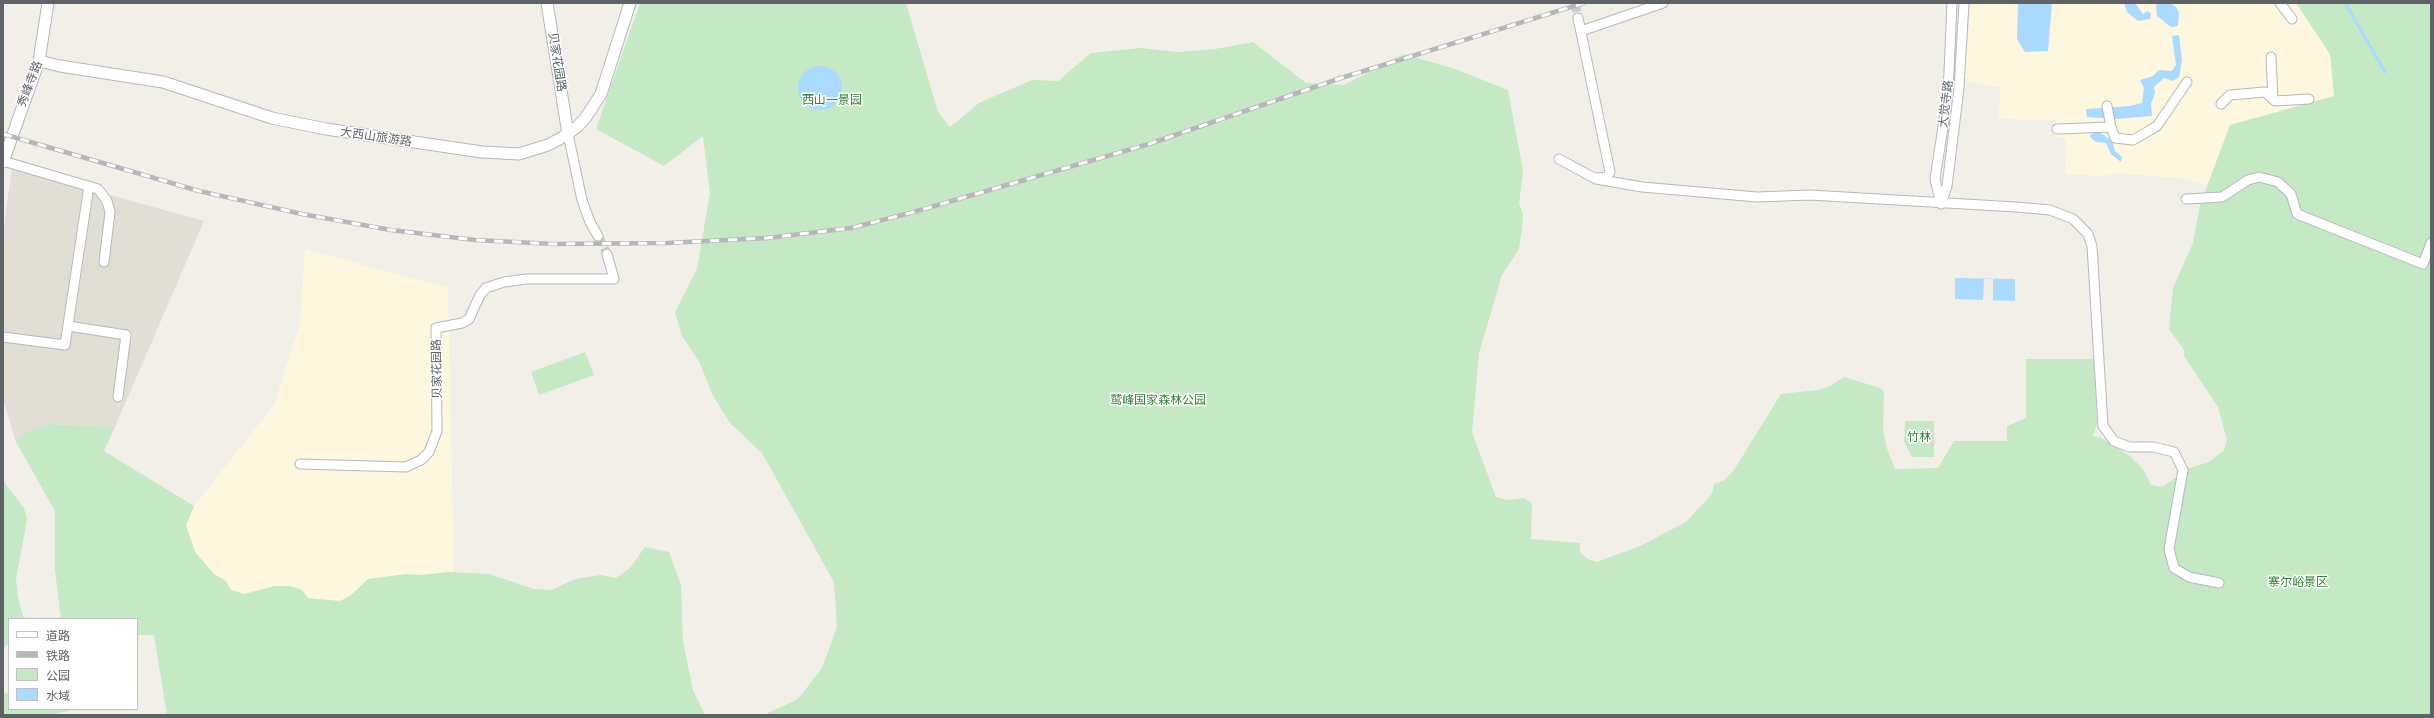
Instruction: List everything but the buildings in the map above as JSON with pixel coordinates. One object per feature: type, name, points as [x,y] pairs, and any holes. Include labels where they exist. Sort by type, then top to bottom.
[{"type":"street","name":"秀峰寺路","points":[[3,162],[39,61],[48,3]]},
{"type":"street","name":"贝家花园路","points":[[547,3],[568,134],[582,200],[590,222],[598,236]]},
{"type":"street","name":"大西山旅游路","points":[[39,61],[60,66],[158,81],[272,118],[326,129],[482,152],[509,154],[526,152],[548,145],[568,134],[578,126],[601,94],[630,3]]},
{"type":"street","points":[[1581,31],[1663,3]]},
{"type":"street","name":"大觉寺路","points":[[1941,204],[1935,179],[1948,87],[1952,3]]},
{"type":"street","name":"大觉寺路","points":[[1941,204],[1947,181],[1959,88],[1964,3]]},
{"type":"street","points":[[2280,3],[2292,19]]},
{"type":"street","points":[[1578,18],[1610,172],[1607,176],[1596,179]]},
{"type":"street","points":[[2271,57],[2273,99]]},
{"type":"street","points":[[2107,106],[2111,127],[2115,138],[2133,140],[2157,126],[2187,82]]},
{"type":"street","points":[[2221,104],[2230,95],[2265,92],[2275,101],[2309,99]]},
{"type":"street","points":[[2057,129],[2111,127]]},
{"type":"street","points":[[1559,159],[1596,179],[1642,187],[1757,197],[1810,195],[2050,210],[2073,219],[2088,234],[2092,246],[2103,426],[2114,441],[2129,447],[2153,447],[2174,452],[2183,470],[2169,549],[2174,568],[2189,577],[2219,583]]},
{"type":"street","points":[[3,162],[98,189],[107,201],[110,212],[104,262]]},
{"type":"street","points":[[2186,199],[2222,197],[2248,180],[2259,177],[2278,182],[2291,194],[2297,214],[2423,264],[2431,243]]},
{"type":"street","points":[[3,336],[65,346],[89,186]]},
{"type":"street","name":"贝家花园路","points":[[300,464],[406,467],[421,460],[428,452],[437,431],[436,328],[462,323],[469,319],[480,295],[486,288],[504,282],[526,279],[614,279],[607,254]]},
{"type":"street","points":[[68,326],[126,335],[118,397]]},
{"type":"shaded area","points":[[1968,3],[2299,3],[2329,54],[2342,90],[2213,187],[2185,179],[2118,173],[2104,176],[2065,174],[2066,142],[2063,137],[2056,137],[2057,120],[1999,119],[2000,87],[1964,81],[1970,10],[1968,9]]},
{"type":"shaded area","points":[[12,168],[204,221],[115,427],[50,424],[33,429],[15,440],[3,398],[3,233]]},
{"type":"shaded area","points":[[305,249],[448,288],[454,572],[420,575],[407,574],[368,579],[350,596],[340,601],[308,598],[302,590],[275,586],[244,594],[231,590],[226,581],[214,574],[195,552],[186,525],[194,506],[274,405],[300,324]]},
{"type":"green space","name":"鹫峰国家森林公园","points":[[640,3],[906,3],[938,112],[950,127],[979,103],[1032,80],[1058,81],[1091,53],[1141,48],[1178,52],[1215,49],[1253,42],[1306,83],[1344,85],[1404,54],[1455,69],[1508,90],[1523,171],[1519,204],[1523,214],[1522,228],[1519,249],[1502,275],[1479,353],[1472,432],[1496,497],[1508,500],[1525,498],[1532,504],[1531,539],[1580,543],[1580,553],[1588,559],[1597,562],[1640,546],[1686,522],[1712,494],[1714,484],[1725,480],[1734,470],[1781,394],[1818,390],[1830,386],[1844,377],[1880,388],[1884,391],[1883,429],[1887,449],[1895,469],[1938,468],[1954,441],[2007,441],[2007,426],[2026,418],[2026,359],[2094,359],[2097,425],[2093,436],[2101,438],[2130,456],[2143,469],[2151,485],[2162,487],[2190,468],[2209,462],[2224,450],[2227,440],[2218,407],[2184,356],[2184,350],[2169,329],[2173,288],[2193,243],[2200,205],[2230,125],[2334,96],[2330,54],[2296,3],[2431,3],[2431,715],[764,715],[798,699],[822,668],[837,627],[834,582],[762,453],[730,423],[712,394],[700,363],[682,336],[675,312],[697,269],[710,193],[703,136],[664,166],[596,129]]},
{"type":"green space","points":[[585,352],[594,375],[539,395],[531,372]]},
{"type":"green space","name":"竹林","points":[[1905,421],[1934,421],[1934,457],[1912,457],[1904,441]]},
{"type":"green space","points":[[50,424],[115,427],[104,451],[194,506],[186,525],[195,552],[214,574],[226,581],[231,590],[244,594],[275,586],[290,586],[302,590],[308,598],[340,601],[350,596],[368,579],[407,574],[420,575],[449,572],[489,574],[534,589],[551,590],[575,579],[601,575],[616,578],[630,568],[645,547],[669,552],[681,585],[683,642],[693,690],[705,715],[167,715],[154,635],[138,635],[138,618],[61,618],[55,570],[55,511],[15,440],[33,429]]},
{"type":"green space","points":[[3,481],[24,508],[27,519],[16,579],[18,598],[24,618],[8,618],[8,644],[3,648]]},
{"type":"green space","points":[[8,692],[8,710],[69,711],[46,715],[3,715],[3,694]]},
{"type":"water","points":[[2018,3],[2052,3],[2048,51],[2025,52],[2017,39]]},
{"type":"water","points":[[2124,3],[2135,3],[2143,14],[2148,11],[2151,14],[2150,19],[2138,21],[2127,12]]},
{"type":"water","points":[[2159,3],[2170,3],[2176,7],[2179,13],[2178,26],[2171,27],[2157,16],[2156,5]]},
{"type":"water","points":[[2179,35],[2182,60],[2179,77],[2173,81],[2164,78],[2154,87],[2155,93],[2151,104],[2152,116],[2116,119],[2087,117],[2086,109],[2130,106],[2142,103],[2144,88],[2140,80],[2153,76],[2159,70],[2172,71],[2176,65],[2172,36]]},
{"type":"water","points":[[816,66],[824,66],[829,67],[836,72],[841,79],[841,97],[836,104],[829,109],[816,110],[808,107],[801,100],[798,92],[798,84],[801,76],[808,69]]},
{"type":"water","points":[[2098,131],[2112,141],[2115,151],[2122,157],[2121,162],[2111,154],[2106,143],[2096,142],[2091,138],[2090,135]]},
{"type":"water","points":[[1955,278],[2015,279],[2015,301],[1955,299]]},
{"type":"pier","points":[[1984,279],[1993,279],[1993,300],[1983,300]]},
{"type":"waterway","points":[[2345,3],[2385,72]]},
{"type":"tunnel","points":[[1575,3],[1578,18]]},
{"type":"tunnel","points":[[598,236],[607,254]]},
{"type":"railway","points":[[3,134],[199,191],[302,214],[391,230],[475,240],[555,244],[667,243],[767,238],[851,228],[910,213],[1149,144],[1341,78],[1584,3]]},
{"type":"park label","name":"西山一景园","points":[[832,100]]},
{"type":"park label","name":"寨尔峪景区","points":[[2298,582]]}]
